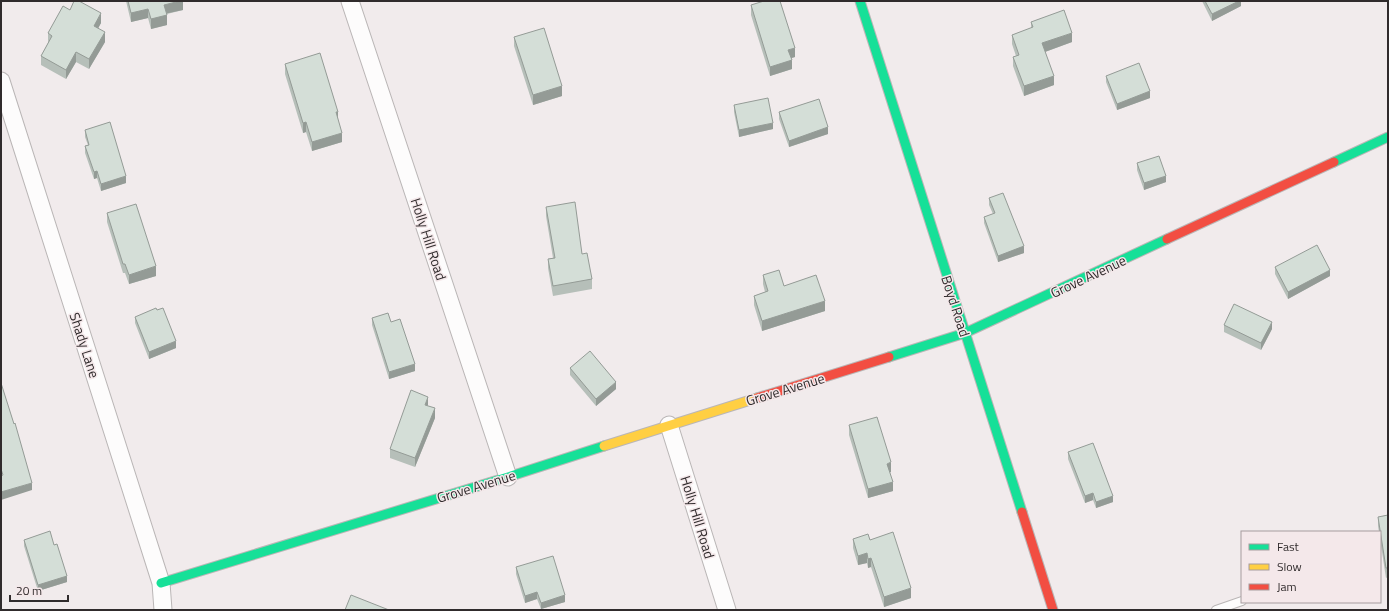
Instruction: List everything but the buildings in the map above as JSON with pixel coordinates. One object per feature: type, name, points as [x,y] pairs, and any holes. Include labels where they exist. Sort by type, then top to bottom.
[{"type":"street","name":"Holly Hill Road","points":[[350,1],[508,477]]},
{"type":"street","name":"Boyd Road","points":[[860,1],[1053,610]]},
{"type":"street","name":"Shady Lane","points":[[1,81],[161,583],[162,610]]},
{"type":"street","name":"Grove Avenue","points":[[161,583],[508,477],[669,425],[965,333],[1388,137]]},
{"type":"street","name":"Holly Hill Road","points":[[669,425],[727,610]]},
{"type":"lane","points":[[1216,610],[1241,601]]},
{"type":"traffic: fast","points":[[860,1],[1022,512]]},
{"type":"traffic: fast","points":[[1334,162],[1388,137]]},
{"type":"traffic: fast","points":[[889,357],[965,333],[1167,239]]},
{"type":"traffic: fast","points":[[161,583],[508,477],[604,446]]},
{"type":"traffic: slow","points":[[604,446],[757,398]]},
{"type":"traffic: jam","points":[[1167,239],[1334,162]]},
{"type":"traffic: jam","points":[[757,398],[889,357]]},
{"type":"traffic: jam","points":[[1022,512],[1053,610]]}]
